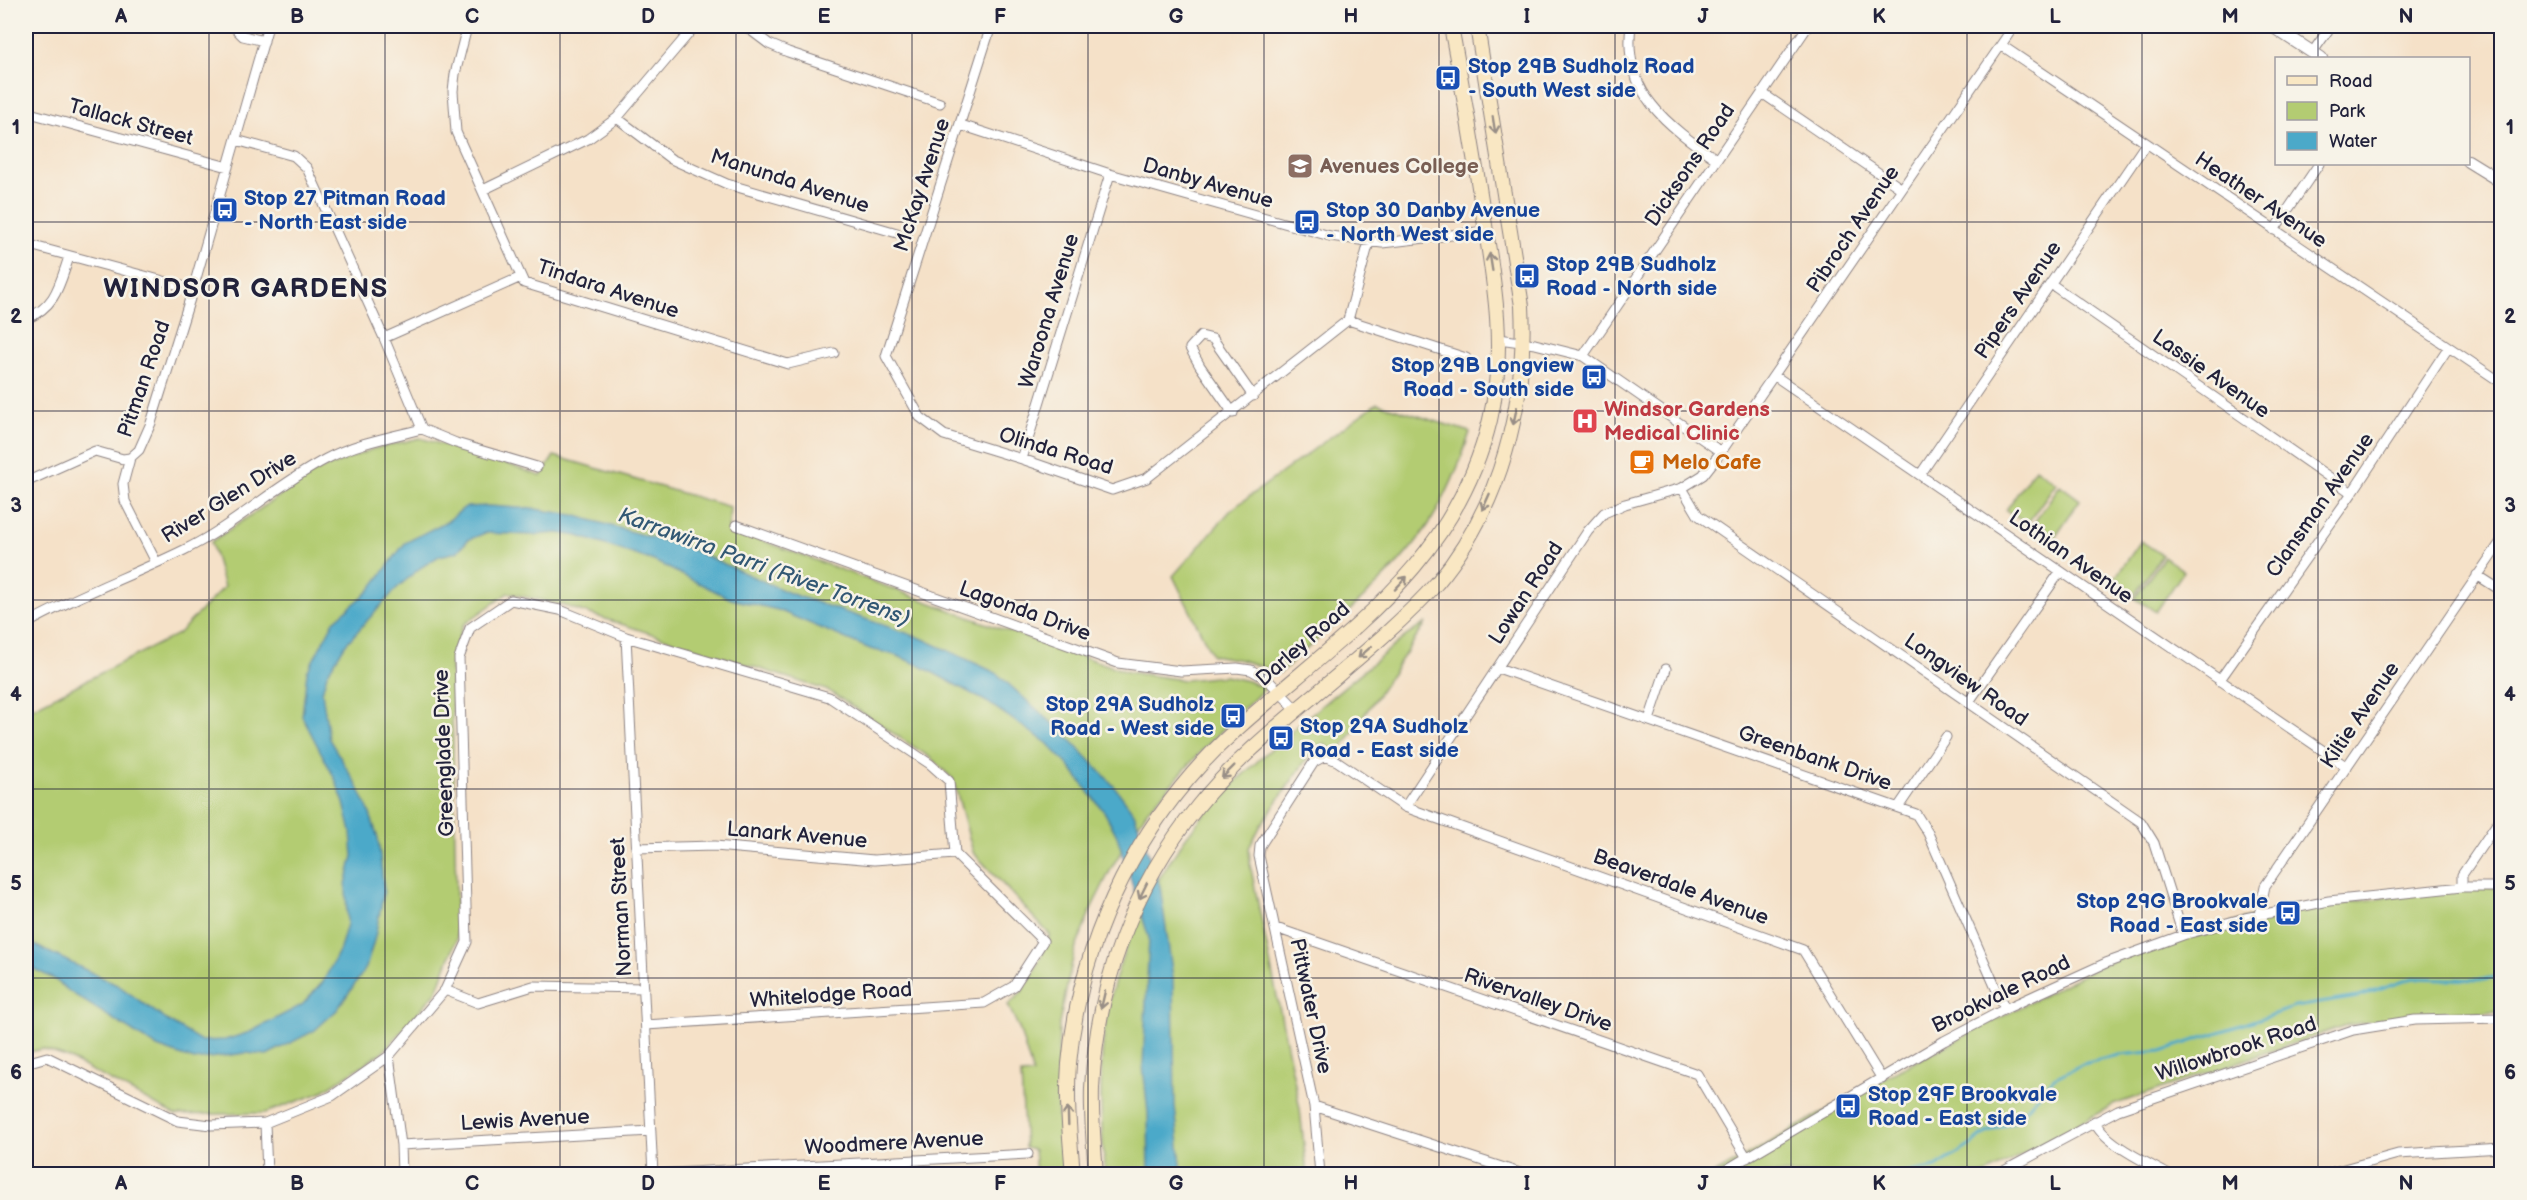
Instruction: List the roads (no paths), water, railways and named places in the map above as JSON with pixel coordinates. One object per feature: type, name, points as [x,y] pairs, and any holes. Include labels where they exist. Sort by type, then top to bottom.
[{"type":"main road","name":"Darley Road","points":[[1073,1174],[1068,1092],[1071,1040],[1088,961],[1105,915],[1139,847],[1158,818],[1206,759],[1393,592],[1424,557],[1451,519],[1472,477],[1485,441],[1497,384],[1499,339],[1496,293],[1451,26]]},
{"type":"main road","points":[[1096,1174],[1092,1112],[1097,1032],[1105,991],[1120,945],[1146,885],[1171,841],[1226,773],[1379,640],[1420,601],[1442,576],[1465,542],[1494,486],[1507,447],[1520,386],[1523,342],[1521,291],[1477,26]]},
{"type":"main road","points":[[1486,231],[1511,233]]},
{"type":"street","points":[[233,26],[243,36],[264,41]]},
{"type":"street","name":"Pitman Road","points":[[26,482],[95,452],[117,458],[130,458],[139,450],[151,423],[193,289],[268,26]]},
{"type":"street","points":[[445,26],[469,28]]},
{"type":"street","points":[[483,190],[588,139],[617,118],[695,26]]},
{"type":"street","points":[[745,26],[769,44],[788,52],[940,103]]},
{"type":"street","name":"McKay Avenue","points":[[886,356],[991,26]]},
{"type":"street","points":[[1631,26],[1628,47],[1635,75],[1651,105],[1675,130],[1716,159]]},
{"type":"street","name":"Dicksons Road","points":[[1583,356],[1808,26]]},
{"type":"street","name":"Pibroch Avenue","points":[[1722,452],[2014,26]]},
{"type":"street","points":[[2272,26],[2316,56],[2331,26]]},
{"type":"street","name":"Tindara Avenue","points":[[469,28],[455,74],[453,116],[460,144],[524,283],[788,364],[834,352]]},
{"type":"street","name":"Heather Avenue","points":[[2001,45],[2502,383]]},
{"type":"street","points":[[1762,93],[1902,189]]},
{"type":"street","name":"Tallack Street","points":[[26,112],[228,166]]},
{"type":"street","name":"Manunda Avenue","points":[[617,118],[671,159],[727,184],[897,233]]},
{"type":"street","name":"Danby Avenue","points":[[961,125],[1110,174],[1330,236],[1369,242],[1402,242],[1486,231]]},
{"type":"street","points":[[236,140],[294,156],[307,168],[384,338],[422,429],[456,443],[537,467]]},
{"type":"street","name":"Pipers Avenue","points":[[1920,475],[2145,144]]},
{"type":"street","points":[[2470,162],[2502,182]]},
{"type":"street","points":[[2274,230],[2318,165]]},
{"type":"street","name":"Waroona Avenue","points":[[1022,459],[1110,174]]},
{"type":"street","points":[[1369,242],[1348,320],[1466,358]]},
{"type":"street","points":[[26,244],[193,289]]},
{"type":"street","points":[[26,319],[42,311],[51,302],[69,257]]},
{"type":"street","points":[[384,338],[521,277]]},
{"type":"street","name":"Lassie Avenue","points":[[2051,284],[2352,493]]},
{"type":"street","name":"Olinda Road","points":[[886,356],[920,417],[944,435],[1112,490],[1148,478],[1348,320]]},
{"type":"street","points":[[1233,413],[1190,348],[1201,336],[1213,339],[1253,396]]},
{"type":"street","points":[[1499,339],[1523,342],[1583,356],[1722,452]]},
{"type":"street","name":"Clansman Avenue","points":[[2219,681],[2352,493],[2448,348]]},
{"type":"street","name":"Lothian Avenue","points":[[1775,376],[2347,767]]},
{"type":"street","name":"River Glen Drive","points":[[26,624],[55,607],[184,550],[292,478],[326,459],[348,449],[422,429]]},
{"type":"street","name":"Lowan Road","points":[[1405,807],[1588,531],[1604,513],[1624,504],[1682,488],[1703,475],[1722,452]]},
{"type":"street","points":[[130,458],[123,484],[125,501],[156,562]]},
{"type":"street","name":"Longview Road","points":[[1682,488],[1698,515],[2142,822],[2154,843],[2183,935]]},
{"type":"street","name":"Lagonda Drive","points":[[736,525],[1118,663],[1181,671],[1237,668],[1260,674],[1297,710]]},
{"type":"street","name":"Kiltie Avenue","points":[[2259,915],[2265,886],[2502,540]]},
{"type":"street","points":[[1968,703],[2060,572]]},
{"type":"street","points":[[2477,575],[2502,591]]},
{"type":"street","name":"Greenglade Drive","points":[[26,1063],[47,1057],[178,1122],[211,1125],[265,1123],[332,1096],[389,1056],[445,990],[467,942],[459,658],[470,628],[511,600],[560,610],[626,637],[828,696],[930,764],[948,781],[955,854]]},
{"type":"street","name":"Norman Street","points":[[626,637],[653,1174]]},
{"type":"street","name":"Greenbank Drive","points":[[1498,668],[1899,806],[1916,814],[1928,833],[2006,1009]]},
{"type":"street","points":[[1649,720],[1666,669]]},
{"type":"street","points":[[1899,806],[1946,736]]},
{"type":"street","name":"Beaverdale Avenue","points":[[1260,846],[1314,762],[1325,756],[1405,807],[1803,950],[1882,1079]]},
{"type":"street","points":[[2462,887],[2462,875],[2502,816]]},
{"type":"street","name":"Lanark Avenue","points":[[636,848],[714,846],[874,860],[955,854]]},
{"type":"street","name":"Pittwater Drive","points":[[1260,846],[1259,856],[1314,1106],[1320,1174]]},
{"type":"street","name":"Whitelodge Road","points":[[646,1025],[984,1003],[1014,986],[1043,941],[955,854]]},
{"type":"street","name":"Brookvale Road","points":[[1719,1174],[1944,1041],[2006,1009],[2106,963],[2183,935],[2259,915],[2329,901],[2462,887],[2502,887]]},
{"type":"street","name":"Rivervalley Drive","points":[[1276,928],[1697,1074],[1747,1158]]},
{"type":"street","points":[[445,990],[478,1003],[533,986],[644,988]]},
{"type":"street","name":"Willowbrook Road","points":[[1998,1174],[2095,1121],[2145,1099],[2353,1030],[2415,1020],[2502,1018]]},
{"type":"street","points":[[389,1056],[401,1145],[402,1174]]},
{"type":"street","points":[[1314,1106],[1523,1174]]},
{"type":"street","points":[[2095,1121],[2096,1126],[2111,1141],[2167,1174]]},
{"type":"street","points":[[265,1123],[267,1174]]},
{"type":"street","name":"Lewis Avenue","points":[[401,1145],[651,1131]]},
{"type":"street","points":[[2326,1174],[2345,1172],[2398,1154],[2502,1148]]},
{"type":"street","name":"Woodmere Avenue","points":[[653,1174],[1028,1154]]},
{"type":"street","points":[[915,1160],[916,1174]]},
{"type":"water","points":[[465,507],[535,509],[573,515],[688,548],[792,594],[921,638],[996,673],[1070,739],[1114,786],[1134,813],[1160,886],[1173,978],[1175,1106],[1182,1174],[1149,1174],[1148,1113],[1143,1066],[1149,938],[1117,836],[1105,813],[1068,765],[1047,743],[987,702],[919,665],[895,655],[870,649],[778,610],[731,599],[654,561],[578,536],[558,533],[531,535],[485,533],[468,540],[457,552],[439,556],[420,568],[397,588],[345,645],[327,674],[322,692],[329,739],[357,785],[369,811],[378,838],[384,891],[366,968],[337,1010],[314,1031],[267,1055],[246,1053],[194,1060],[157,1047],[70,992],[54,979],[26,965],[26,941],[119,986],[201,1041],[225,1040],[250,1032],[302,1005],[323,982],[340,949],[347,924],[346,884],[353,856],[351,832],[344,803],[335,779],[302,716],[307,672],[334,621],[369,591],[405,543],[449,520]]},
{"type":"waterway","points":[[1901,1174],[1936,1167],[1987,1132],[2016,1121],[2054,1078],[2083,1064],[2119,1055],[2162,1051],[2295,1007],[2358,997],[2413,978],[2484,980],[2502,977]]},
{"type":"place","name":"Stop 29B Sudholz Road - South West side","points":[[1448,78]]},
{"type":"place","name":"Avenues College","points":[[1300,166]]},
{"type":"place","name":"Stop 27 Pitman Road - North East side","points":[[225,210]]},
{"type":"place","name":"Stop 30 Danby Avenue - North West side","points":[[1307,222]]},
{"type":"place","name":"Stop 29B Sudholz Road - North side","points":[[1527,276]]},
{"type":"place","name":"Stop 29B Longview Road - South side","points":[[1594,377]]},
{"type":"place","name":"Windsor Gardens Medical Clinic","points":[[1585,421]]},
{"type":"place","name":"Melo Cafe","points":[[1642,462]]},
{"type":"place","name":"Stop 29A Sudholz Road - West side","points":[[1233,716]]},
{"type":"place","name":"Stop 29A Sudholz Road - East side","points":[[1281,738]]},
{"type":"place","name":"Stop 29G Brookvale Road - East side","points":[[2288,913]]},
{"type":"place","name":"Stop 29F Brookvale Road - East side","points":[[1848,1106]]},
{"type":"district","name":"WINDSOR GARDENS","points":[[246,289]]},
{"type":"water label","name":"Karrawirra Parri (River Torrens)","points":[[764,567]]}]
